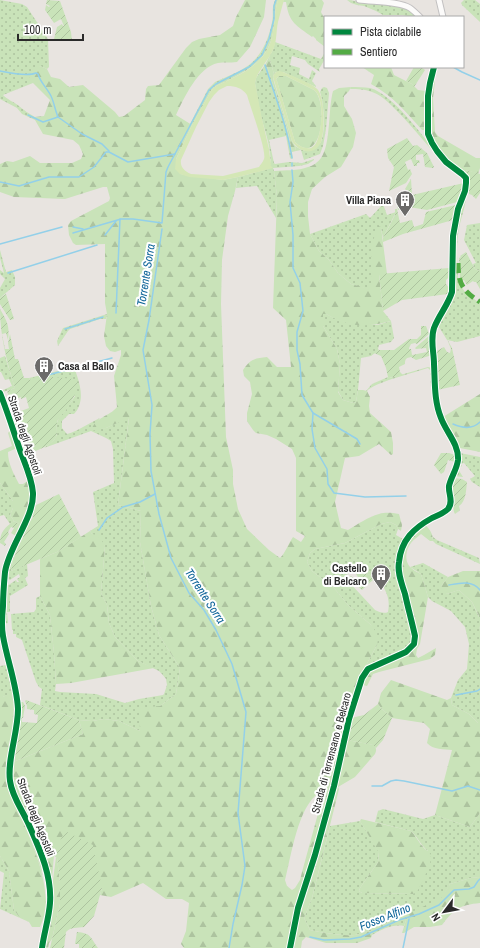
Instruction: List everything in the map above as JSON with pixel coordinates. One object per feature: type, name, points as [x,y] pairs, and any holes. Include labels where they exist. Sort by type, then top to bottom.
[{"type":"street","points":[[359,0],[399,4],[412,9],[419,16]]},
{"type":"street","points":[[439,0],[443,16]]},
{"type":"street","name":"Strada di Terrensano e Belcaro","points":[[290,948],[298,908],[334,786],[349,719],[362,678],[368,669],[406,652],[414,644],[415,636],[399,574],[398,562],[401,552],[407,537],[428,521],[448,509],[451,502],[449,485],[458,459],[457,448],[441,418],[438,409],[435,392],[432,338],[435,327],[452,292],[453,236],[458,208],[464,191],[466,178],[446,162],[432,143],[428,134],[428,96],[434,68]]},
{"type":"street","name":"Strada degli Agostoli","points":[[0,393],[31,480],[33,495],[29,514],[7,563],[4,582],[2,623],[3,636],[18,710],[10,764],[10,784],[38,845],[45,866],[49,888],[50,905],[42,948]]},
{"type":"green space","points":[[0,0],[22,4],[27,7],[48,39],[49,67],[47,69],[40,66],[33,83],[3,95],[35,117],[35,120],[22,114],[17,108],[0,99]]},
{"type":"green space","points":[[47,0],[60,1],[71,32],[72,41],[54,39],[57,27],[62,24],[64,26],[61,19],[54,23],[45,10],[46,5],[49,7],[50,6],[46,4]]},
{"type":"green space","points":[[245,0],[266,0],[264,17],[250,47],[237,62],[218,63],[211,66],[204,70],[192,84],[176,115],[192,125],[176,159],[180,174],[223,180],[238,177],[228,216],[222,260],[221,304],[226,437],[233,470],[233,484],[238,509],[247,529],[269,550],[280,558],[293,537],[301,542],[305,536],[296,531],[296,458],[292,449],[267,435],[256,433],[247,421],[247,413],[252,394],[250,382],[244,376],[243,370],[253,360],[267,357],[277,367],[291,367],[286,320],[273,308],[277,197],[274,171],[304,168],[314,165],[321,158],[328,135],[331,98],[333,91],[339,88],[351,87],[344,96],[344,106],[352,119],[356,133],[353,147],[341,167],[325,177],[312,189],[308,202],[310,234],[319,251],[329,260],[338,273],[351,284],[370,289],[372,277],[372,246],[378,226],[381,227],[387,274],[379,275],[383,311],[391,321],[374,325],[358,325],[342,322],[323,314],[323,326],[337,349],[340,364],[338,392],[343,400],[353,403],[356,402],[358,390],[367,391],[370,397],[370,413],[391,432],[393,443],[393,454],[391,455],[379,444],[359,456],[345,458],[335,502],[341,528],[348,530],[371,517],[382,513],[389,513],[399,514],[402,525],[401,531],[396,525],[390,522],[381,524],[345,543],[315,549],[310,553],[307,562],[312,571],[334,588],[348,605],[371,625],[376,632],[378,639],[377,645],[357,685],[347,740],[374,745],[376,751],[355,777],[338,787],[339,789],[312,898],[304,918],[310,930],[349,935],[371,931],[371,938],[357,943],[326,943],[306,937],[302,941],[301,948],[184,948],[181,944],[186,931],[189,903],[182,899],[166,899],[143,883],[111,897],[100,895],[102,888],[53,854],[52,879],[50,882],[40,844],[13,782],[13,762],[83,734],[79,720],[92,721],[104,719],[119,721],[140,731],[139,708],[160,706],[176,694],[180,668],[159,635],[151,606],[140,542],[141,511],[118,505],[129,418],[106,428],[91,431],[99,419],[117,407],[114,376],[121,355],[121,350],[115,352],[110,351],[106,346],[104,336],[107,314],[105,303],[105,244],[76,245],[73,243],[69,235],[68,225],[71,221],[109,201],[110,198],[107,187],[65,199],[14,197],[0,192],[0,164],[7,161],[13,162],[30,156],[40,163],[72,163],[81,159],[83,154],[79,145],[73,140],[43,134],[35,120],[35,117],[44,116],[50,100],[33,83],[28,82],[31,75],[38,67],[40,66],[47,69],[51,77],[60,79],[69,87],[83,85],[119,117],[124,116],[145,100],[146,89],[148,86],[159,85],[192,42],[199,39],[220,35],[233,26]],"holes":[[[319,793],[321,793],[322,799],[300,880],[292,890],[287,886],[285,880],[296,833],[306,809],[312,800]]]},
{"type":"green space","points":[[275,0],[278,0],[274,28],[268,47],[263,55],[257,62],[241,74],[214,87],[192,125],[190,124],[208,89],[215,82],[249,65],[258,56],[267,40],[271,28]]},
{"type":"green space","points":[[278,0],[284,0],[278,22],[274,47],[258,74],[255,83],[269,149],[271,166],[273,168],[223,180],[189,177],[180,174],[175,169],[176,159],[192,125],[211,91],[214,87],[250,68],[264,55],[269,47],[272,37]],"holes":[[[227,86],[241,89],[247,95],[263,147],[264,160],[259,167],[223,176],[191,174],[186,172],[181,165],[181,160],[196,127],[214,95],[219,90]]]},
{"type":"green space","points":[[284,0],[322,0],[324,3],[321,12],[324,16],[324,46],[313,36],[312,37],[294,23],[289,15],[286,2],[283,2]]},
{"type":"green space","points":[[347,0],[401,7],[411,11],[417,16],[383,15],[364,6],[351,3]]},
{"type":"green space","points":[[464,0],[475,0],[480,4],[480,22],[462,5],[461,3]]},
{"type":"green space","points":[[275,42],[321,59],[324,54],[324,61],[319,69],[320,72],[308,64],[305,60],[292,56],[290,65],[300,68],[299,74],[309,79],[312,70],[316,73],[312,81],[316,87],[283,72],[276,72],[274,74],[269,57]]},
{"type":"green space","points":[[269,57],[274,74],[274,82],[296,151],[292,152],[284,118],[266,63]]},
{"type":"green space","points":[[266,63],[285,122],[293,158],[290,158],[286,136],[269,140],[274,163],[302,163],[314,159],[308,164],[299,166],[273,168],[277,197],[276,218],[257,186],[236,188],[238,177],[268,169],[270,164],[269,145],[258,102],[255,83],[256,78]]},
{"type":"green space","points":[[364,68],[391,68],[394,75],[412,84],[418,90],[426,91],[425,130],[422,130],[393,99],[371,84],[374,75]]},
{"type":"green space","points":[[413,68],[422,68],[425,70],[414,87],[406,81]]},
{"type":"green space","points":[[279,71],[307,82],[316,88],[320,94],[324,116],[323,131],[321,142],[314,150],[302,150],[292,141],[273,77],[275,73]],"holes":[[[279,76],[286,76],[314,90],[320,100],[322,114],[319,136],[317,142],[311,148],[302,147],[295,142],[276,79]]]},
{"type":"green space","points":[[279,76],[286,76],[314,90],[318,96],[322,118],[317,140],[312,147],[304,148],[295,142],[276,79]]},
{"type":"green space","points":[[433,79],[435,81],[433,98],[435,132],[438,136],[476,158],[480,158],[480,168],[478,174],[467,170],[464,173],[444,156],[434,143],[430,121]]},
{"type":"green space","points":[[324,87],[327,88],[329,93],[323,146],[320,154],[304,160],[301,150],[296,151],[295,146],[302,150],[309,151],[321,142],[324,131],[324,117],[323,103],[320,92]]},
{"type":"green space","points":[[351,87],[370,88],[389,99],[410,120],[444,163],[406,120],[385,99],[375,93],[364,90],[350,89]]},
{"type":"green space","points":[[407,138],[413,146],[417,145],[427,153],[434,167],[425,167],[423,154],[416,155],[416,160],[419,160],[420,163],[417,163],[417,166],[414,166],[411,159],[405,162],[408,170],[410,169],[412,174],[406,183],[389,191],[394,167],[388,158],[387,149]]},
{"type":"green space","points":[[467,170],[480,174],[480,193],[476,199],[469,194],[467,189],[464,173]]},
{"type":"green space","points":[[411,179],[412,195],[464,183],[459,201],[457,202],[427,210],[409,207],[398,210],[396,200],[410,195],[408,190],[405,189]]},
{"type":"green space","points":[[466,195],[457,241],[458,278],[466,293],[480,303],[480,336],[457,342],[447,340],[439,327],[439,324],[454,293],[454,243],[460,209]]},
{"type":"green space","points":[[383,204],[387,215],[396,212],[383,238],[381,228],[371,290],[351,284],[338,273],[329,260],[319,251],[310,234],[366,214],[370,218]]},
{"type":"green space","points":[[456,205],[453,220],[403,234],[383,242],[383,238],[395,215],[395,209],[397,209],[400,223],[412,220],[414,227],[423,224],[426,212]]},
{"type":"green space","points":[[480,223],[480,271],[475,269],[473,264],[476,263],[464,240],[467,225]]},
{"type":"green space","points":[[0,250],[6,272],[12,270],[15,277],[15,285],[0,298],[0,288],[5,279],[0,274],[0,270],[4,273],[0,258]]},
{"type":"green space","points":[[466,252],[475,269],[480,271],[480,289],[476,282],[473,281],[467,285],[460,277],[459,258]]},
{"type":"green space","points":[[449,268],[449,277],[446,280],[446,284],[449,288],[448,294],[402,300],[383,311],[379,274]]},
{"type":"green space","points":[[6,294],[14,319],[10,320],[0,304],[0,298]]},
{"type":"green space","points":[[0,309],[8,327],[8,340],[6,333],[2,334]]},
{"type":"green space","points":[[107,314],[106,319],[100,319],[70,329],[58,346],[57,341],[63,328]]},
{"type":"green space","points":[[323,314],[348,323],[377,325],[391,321],[394,338],[391,342],[379,345],[379,350],[371,356],[361,358],[356,402],[353,403],[343,400],[338,391],[340,364],[337,349],[323,326]]},
{"type":"green space","points":[[421,326],[426,326],[429,334],[417,344],[411,344],[409,349],[411,349],[412,355],[427,352],[426,348],[415,348],[430,335],[432,355],[416,360],[411,357],[407,358],[405,364],[399,367],[400,372],[403,375],[389,378],[381,356],[374,353],[379,350],[394,350],[409,339],[417,339],[421,335]]},
{"type":"green space","points":[[10,334],[15,359],[18,359],[24,378],[29,378],[30,380],[35,377],[43,376],[74,379],[78,382],[77,390],[72,400],[66,410],[59,417],[56,438],[48,445],[27,455],[24,453],[11,416],[29,408],[26,397],[21,399],[21,397],[11,401],[7,391],[15,388],[4,349],[3,339],[5,349],[9,349],[8,343]]},
{"type":"green space","points":[[447,339],[452,348],[460,385],[437,390],[435,352],[444,347],[447,352],[450,353],[451,349]]},
{"type":"green space","points":[[5,356],[15,388],[3,392],[3,390],[12,386],[9,379],[5,380],[0,372],[0,358]]},
{"type":"green space","points":[[74,367],[80,386],[81,396],[75,413],[69,414],[62,421],[62,428],[67,434],[100,418],[92,429],[106,428],[129,417],[118,505],[141,511],[140,542],[151,606],[159,635],[180,668],[176,694],[160,706],[140,731],[119,721],[104,719],[92,721],[79,720],[40,705],[42,689],[36,682],[22,640],[16,637],[16,634],[13,634],[12,630],[11,614],[34,612],[36,609],[36,598],[40,596],[50,615],[54,653],[55,691],[96,694],[125,703],[164,694],[167,685],[166,679],[162,674],[159,671],[138,661],[115,637],[109,623],[107,605],[101,593],[105,546],[90,531],[98,526],[93,492],[114,483],[113,449],[111,441],[91,431],[44,448],[54,440],[57,435],[57,423],[59,417],[75,396],[32,379],[30,380],[29,378]]},
{"type":"green space","points":[[428,367],[432,368],[433,394],[451,442],[442,429],[437,415],[433,400],[430,370],[428,368],[386,381],[366,391],[372,384],[388,377],[390,378]]},
{"type":"green space","points":[[480,394],[480,452],[460,448],[443,417]]},
{"type":"green space","points":[[11,429],[17,448],[8,452],[10,465],[19,484],[23,484],[29,480],[30,486],[29,503],[21,525],[14,521],[10,515],[13,508],[13,501],[0,483],[0,451],[12,446],[8,433]]},
{"type":"green space","points":[[441,453],[455,455],[455,462],[448,460],[444,472],[441,474],[434,465]]},
{"type":"green space","points":[[460,453],[480,457],[480,487],[470,479],[475,476],[464,463],[461,464],[462,466],[458,469],[463,477],[454,476]]},
{"type":"green space","points":[[453,478],[462,479],[467,482],[464,499],[459,506],[460,510],[455,514],[450,489]]},
{"type":"green space","points":[[0,483],[13,501],[13,508],[10,515],[14,521],[10,524],[4,515],[0,516]]},
{"type":"green space","points":[[59,494],[81,537],[57,552],[11,571],[13,560],[28,524],[33,517],[31,515],[34,506]]},
{"type":"green space","points":[[30,520],[13,560],[11,571],[27,564],[28,576],[25,578],[28,585],[10,596],[10,612],[7,612],[8,623],[4,624],[6,588],[16,580],[19,582],[17,579],[20,577],[19,574],[10,580],[7,579],[11,558],[28,521]]},
{"type":"green space","points":[[14,521],[21,525],[16,536],[11,533],[14,528],[11,527],[4,542],[6,544],[5,546],[0,543],[2,533]]},
{"type":"green space","points":[[390,522],[396,525],[398,529],[396,535],[403,539],[413,636],[411,644],[405,650],[364,669],[377,645],[371,625],[348,605],[334,588],[312,571],[307,562],[310,553],[315,549],[345,543],[381,524]],"holes":[[[354,571],[362,572],[375,578],[385,590],[389,604],[388,612],[383,613],[375,610],[348,581],[346,575]]]},
{"type":"green space","points":[[425,525],[431,532],[433,541],[430,541],[421,534],[409,545],[406,558],[410,567],[421,574],[428,597],[420,644],[416,655],[418,658],[436,648],[435,655],[430,659],[373,674],[367,686],[363,685],[364,679],[370,671],[407,653],[417,635],[401,578],[400,563],[408,539]]},
{"type":"green space","points":[[90,531],[92,534],[97,535],[105,546],[101,593],[107,605],[109,623],[115,637],[138,661],[154,668],[71,683],[56,684],[50,615],[40,596],[40,559],[57,552]]},
{"type":"green space","points":[[433,537],[479,558],[480,564],[436,544],[433,541]]},
{"type":"green space","points":[[423,563],[448,577],[441,586],[447,594],[459,590],[472,602],[479,617],[480,723],[478,723],[469,714],[452,705],[451,698],[458,680],[467,669],[469,644],[465,627],[451,611],[432,601],[428,597],[421,574],[410,567]]},
{"type":"green space","points":[[354,571],[365,573],[375,578],[362,590],[348,578],[351,576],[355,579],[358,577]]},
{"type":"green space","points":[[463,571],[480,571],[480,630],[479,616],[472,602],[459,590],[447,594],[443,592],[441,586],[448,577]]},
{"type":"green space","points":[[1,640],[5,657],[3,656]]},
{"type":"green space","points":[[5,658],[15,707],[7,784],[6,776],[8,753],[14,708],[12,693],[0,697],[0,666],[6,665]]},
{"type":"green space","points":[[391,680],[447,700],[451,698],[452,705],[469,714],[478,723],[480,723],[480,813],[470,827],[435,815],[452,750],[435,748],[429,745],[427,743],[430,729],[424,723],[392,718],[381,708],[378,704],[381,693]]},
{"type":"green space","points":[[12,692],[14,715],[8,753],[6,779],[11,796],[26,828],[40,865],[46,904],[40,927],[32,927],[29,922],[20,918],[14,910],[9,871],[0,856],[0,697]]},
{"type":"green space","points":[[26,700],[79,720],[83,734],[13,762],[21,702],[23,702],[25,706],[22,722],[37,723],[38,715],[34,714],[34,710],[27,709]]},
{"type":"green space","points":[[378,704],[392,718],[383,740],[376,748],[373,745],[347,740],[351,718],[364,715]]},
{"type":"green space","points":[[7,784],[34,845],[41,865],[43,877],[36,853],[11,797]]},
{"type":"green space","points":[[383,809],[423,819],[435,815],[470,827],[480,813],[480,877],[450,884],[442,898],[406,920],[404,926],[392,926],[372,935],[371,931],[349,935],[310,930],[304,918],[312,898],[330,826],[360,821],[379,852],[378,862],[359,891],[362,893],[413,894],[428,851],[423,847],[411,831],[375,822],[378,811]]},
{"type":"green space","points":[[361,819],[411,831],[422,846],[429,852],[431,855],[430,865],[417,892],[413,894],[362,893],[359,891],[378,862],[379,853],[360,821]]},
{"type":"green space","points":[[65,831],[93,845],[102,888],[94,916],[84,927],[72,928],[66,932],[64,948],[50,948],[60,904],[60,883],[57,858],[53,855]]},
{"type":"green space","points":[[0,856],[9,871],[14,910],[20,918],[0,909],[4,873],[0,871]]},
{"type":"green space","points":[[56,857],[60,883],[60,904],[52,939],[48,948],[44,948],[52,914],[51,887]]},
{"type":"green space","points":[[480,877],[480,903],[467,905],[458,909],[450,915],[442,925],[414,927],[402,933],[406,920],[412,912],[441,898],[450,884]]},
{"type":"green space","points":[[45,894],[46,901],[44,917],[45,904]]},
{"type":"green space","points":[[77,932],[85,933],[92,938],[98,948],[79,948],[79,944],[75,944]]},
{"type":"waterway","name":"Torrente Sorra","points":[[73,233],[121,219],[162,223],[166,172],[168,167],[209,90],[216,84],[249,67],[262,55],[269,39],[274,19],[274,6],[276,0]]},
{"type":"waterway","points":[[265,65],[284,123],[292,158]]},
{"type":"waterway","points":[[455,68],[480,80]]},
{"type":"waterway","points":[[0,71],[23,75],[38,74],[40,80],[51,96],[58,117]]},
{"type":"waterway","points":[[28,115],[43,122],[58,117],[82,134],[102,144],[109,151]]},
{"type":"waterway","points":[[0,182],[19,186],[49,177],[79,177],[94,167],[106,152],[109,152],[128,162],[175,154]]},
{"type":"waterway","points":[[292,170],[293,182],[290,202],[293,235],[293,268],[300,283],[303,311],[297,332],[297,350],[300,364],[302,395],[313,413],[357,439],[360,444]]},
{"type":"waterway","points":[[116,313],[120,219]]},
{"type":"waterway","points":[[105,235],[116,221]]},
{"type":"waterway","points":[[0,244],[62,227]]},
{"type":"waterway","points":[[73,227],[83,229]]},
{"type":"waterway","name":"Torrente Sorra","points":[[162,229],[149,320],[143,350],[152,405],[150,434],[151,471],[159,514],[171,558],[189,593],[204,610],[216,630],[232,664],[246,712],[238,813],[245,866],[229,948]]},
{"type":"waterway","points":[[8,273],[97,245]]},
{"type":"waterway","points":[[65,329],[103,317]]},
{"type":"waterway","points":[[48,375],[112,358]]},
{"type":"waterway","points":[[313,413],[312,429],[315,448],[327,469],[328,484],[334,493],[365,497],[406,496]]},
{"type":"waterway","points":[[453,424],[467,428],[477,425],[480,422]]},
{"type":"waterway","points":[[99,530],[107,518],[123,507],[140,502],[155,494]]},
{"type":"waterway","points":[[449,585],[470,583],[480,590]]},
{"type":"waterway","points":[[456,695],[477,691],[480,689]]},
{"type":"waterway","points":[[372,786],[382,786],[396,780],[452,791],[468,786],[480,790]]},
{"type":"waterway","name":"Fosso Alfino","points":[[310,937],[324,940],[361,937],[399,920],[419,914],[439,905],[454,890],[469,889],[474,887],[480,879]]},
{"type":"waterway","points":[[403,948],[409,919]]},
{"type":"marked path","points":[[458,263],[460,282],[469,294],[480,302]]},
{"type":"cycle path","points":[[290,948],[298,908],[315,855],[334,786],[349,719],[362,678],[368,669],[406,652],[414,644],[415,636],[399,570],[402,547],[414,531],[448,509],[451,503],[449,486],[458,460],[458,454],[452,438],[443,423],[437,405],[432,337],[436,323],[452,292],[453,236],[458,209],[465,191],[466,178],[446,162],[437,151],[428,134],[428,96],[434,68]]},
{"type":"cycle path","points":[[0,393],[28,473],[33,493],[30,512],[7,562],[3,593],[2,632],[16,691],[18,709],[18,718],[9,773],[11,787],[41,854],[49,883],[50,903],[42,948]]},
{"type":"place","name":"Villa Piana","points":[[405,217]]},
{"type":"place","name":"Casa al Ballo","points":[[44,383]]},
{"type":"place","name":"Castello di Belcaro","points":[[381,591]]}]
